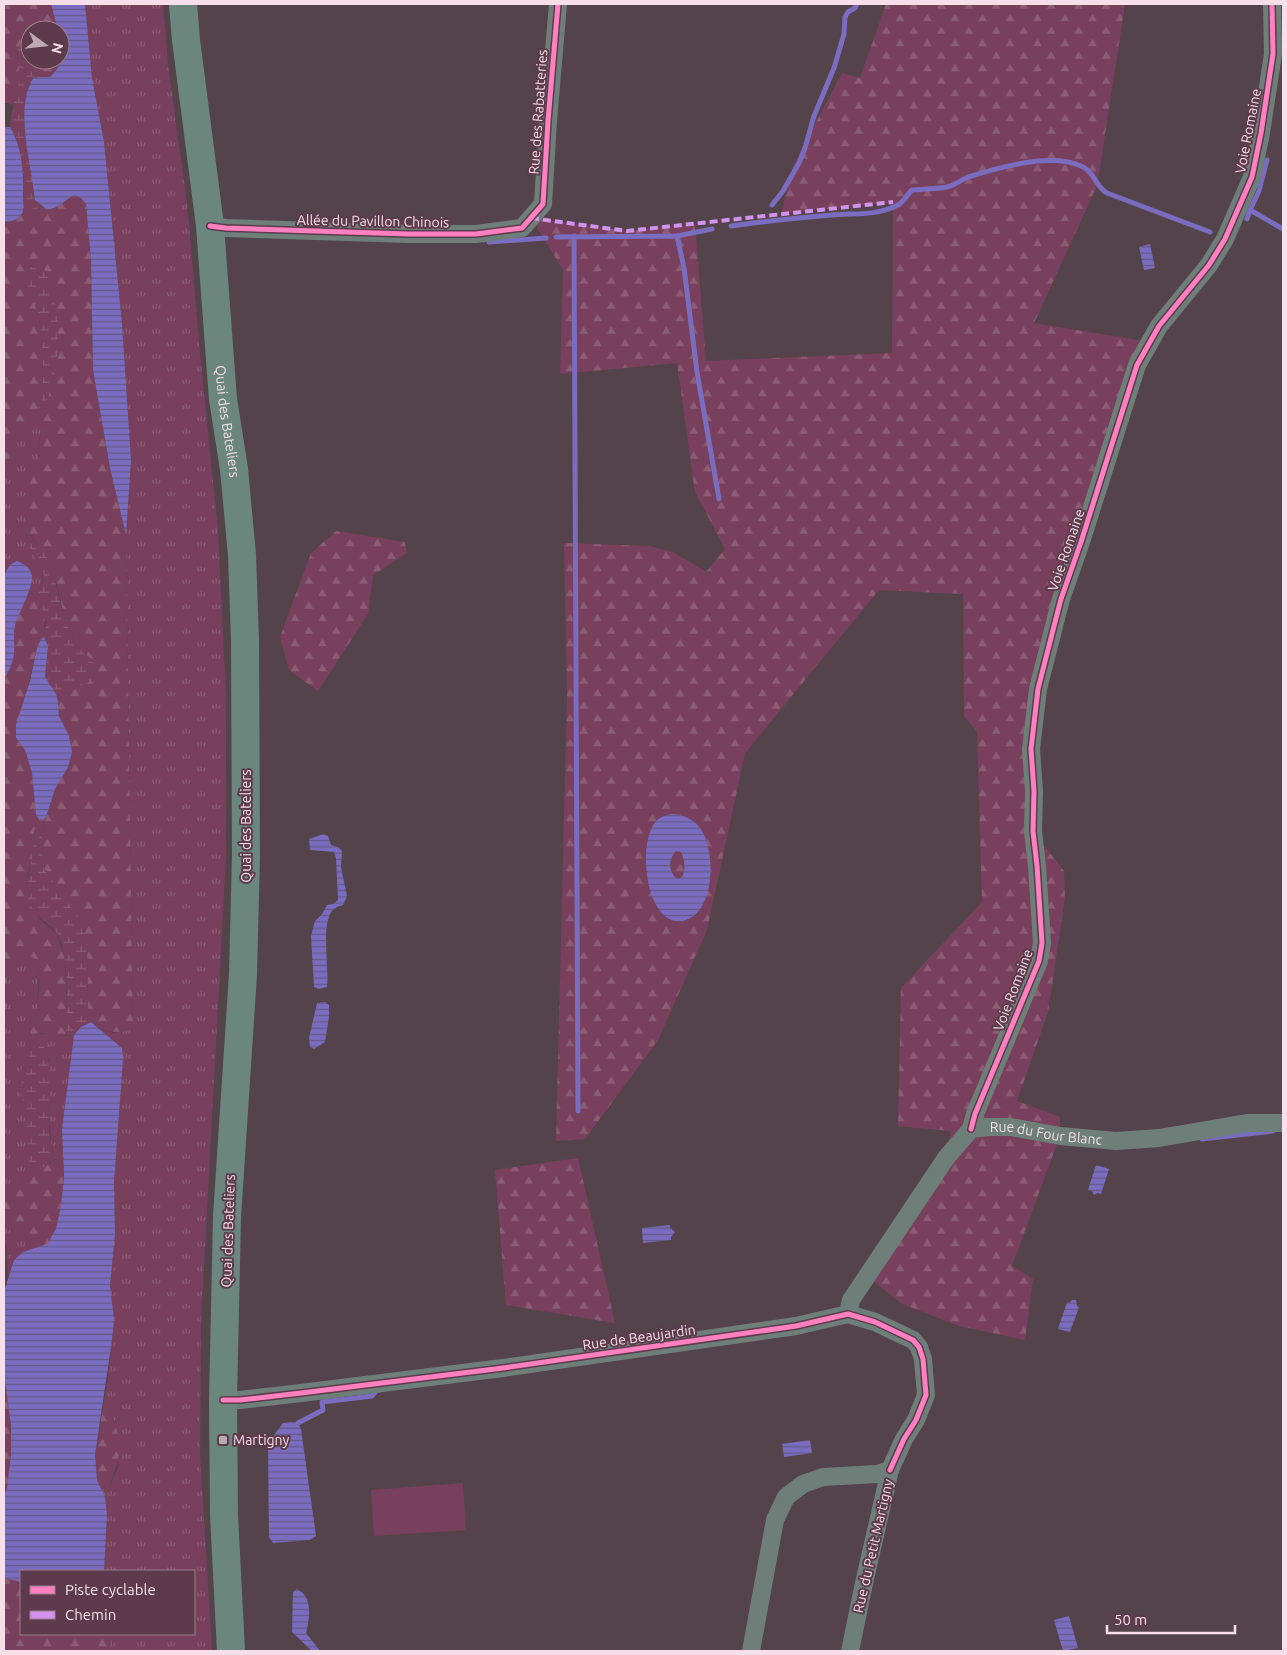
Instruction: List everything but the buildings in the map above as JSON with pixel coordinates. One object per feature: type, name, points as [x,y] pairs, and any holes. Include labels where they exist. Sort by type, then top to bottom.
[{"type":"main road","name":"Quai des Bateliers","points":[[182,4],[210,226],[223,399],[234,468],[242,555],[245,663],[246,855],[243,974],[227,1217],[223,1400],[224,1516],[232,1651]]},
{"type":"street","name":"Rue des Rabatteries","points":[[532,218],[543,204],[558,4]]},
{"type":"street","name":"Voie Romaine","points":[[970,1129],[1039,961],[1042,943],[1033,831],[1034,791],[1031,748],[1038,689],[1061,599],[1137,365],[1159,326],[1209,264],[1225,239],[1252,177],[1278,54],[1272,4]]},
{"type":"street","name":"Allée du Pavillon Chinois","points":[[210,226],[408,234],[476,234],[522,228],[532,218]]},
{"type":"street","name":"Rue du Four Blanc","points":[[848,1314],[851,1300],[946,1158],[970,1129],[988,1127],[1011,1128],[1060,1136],[1116,1140],[1159,1138],[1247,1124],[1283,1123]]},
{"type":"street","name":"Rue de Beaujardin","points":[[223,1400],[240,1400],[503,1368],[796,1326],[848,1314],[875,1322],[913,1340],[923,1359],[926,1395],[916,1420],[904,1439],[890,1470]]},
{"type":"street","name":"Rue du Petit Martigny","points":[[751,1651],[775,1520],[786,1496],[803,1484],[823,1477],[877,1474],[890,1470]]},
{"type":"street","name":"Rue du Petit Martigny","points":[[850,1651],[890,1470]]},
{"type":"green space","points":[[4,4],[51,4],[55,20],[20,20],[20,44],[18,50],[20,78],[14,105],[4,102]]},
{"type":"green space","points":[[85,4],[163,4],[168,65],[187,203],[218,532],[226,697],[226,856],[201,1322],[200,1455],[212,1651],[110,1651],[108,1642],[109,1635],[195,1635],[195,1570],[104,1570],[107,1515],[105,1497],[118,1467],[114,1420],[104,1402],[114,1319],[110,1286],[115,1234],[114,1182],[122,1048],[99,1029],[114,1033],[133,1029],[126,535],[131,461],[122,323],[104,142],[92,78]]},
{"type":"green space","points":[[886,4],[1125,4],[1097,186],[1034,323],[1150,342],[1038,689],[1033,831],[1064,871],[1065,898],[1048,1012],[1017,1101],[1060,1117],[1060,1136],[1012,1266],[1033,1279],[1025,1340],[959,1326],[902,1304],[867,1276],[946,1158],[951,1131],[898,1126],[901,988],[982,902],[977,732],[964,716],[963,594],[879,590],[745,753],[707,930],[658,1040],[585,1139],[556,1141],[567,696],[564,543],[649,546],[673,552],[706,572],[725,549],[695,492],[677,363],[560,374],[563,270],[531,218],[627,231],[695,224],[706,361],[892,353],[893,202],[781,214],[794,164],[842,73],[860,78]]},
{"type":"green space","points":[[20,44],[20,70],[33,70],[33,78],[28,87],[24,125],[35,200],[41,206],[23,211],[24,181],[21,158],[16,137],[10,127],[20,78],[18,50]]},
{"type":"green space","points":[[33,70],[56,70],[50,77],[33,78]]},
{"type":"green space","points":[[74,195],[81,198],[86,204],[91,260],[93,370],[110,468],[126,535],[133,1030],[121,1032],[106,1031],[91,1022],[88,1008],[87,944],[59,891],[44,868],[41,844],[46,817],[55,789],[68,767],[69,736],[59,716],[58,701],[76,687],[92,660],[81,650],[65,621],[57,584],[36,542],[26,530],[25,504],[38,452],[44,410],[57,366],[39,318],[43,360],[40,406],[27,423],[12,451],[4,473],[4,222],[15,220],[23,211],[41,206],[47,210],[52,209]]},
{"type":"green space","points":[[31,267],[44,268],[51,284],[58,321],[57,366],[44,410],[40,406],[43,360],[39,316],[29,290],[26,274]]},
{"type":"green space","points":[[40,406],[44,410],[26,530],[28,544],[40,564],[43,574],[36,594],[29,593],[31,584],[7,568],[4,576],[4,473],[12,451],[27,423]]},
{"type":"green space","points":[[26,530],[50,561],[65,621],[81,650],[92,660],[94,671],[89,682],[66,693],[58,701],[45,677],[48,646],[44,637],[46,624],[41,600],[36,594],[43,581],[43,571],[29,545]]},
{"type":"green space","points":[[336,531],[405,542],[407,553],[373,575],[368,614],[318,691],[289,670],[280,637],[311,553]]},
{"type":"green space","points":[[29,593],[37,594],[40,597],[45,614],[45,627],[44,637],[37,648],[16,738],[25,750],[32,773],[36,815],[32,858],[27,877],[29,902],[40,919],[57,934],[65,959],[67,1017],[65,1035],[57,1037],[46,1033],[31,1034],[29,1029],[37,1015],[39,987],[39,967],[33,957],[24,956],[8,972],[6,1019],[4,1021],[4,679],[12,660],[16,620]]},
{"type":"green space","points":[[36,815],[39,819],[43,820],[46,817],[41,844],[44,868],[80,920],[87,944],[88,1008],[91,1022],[81,1027],[74,1035],[65,1035],[67,983],[61,942],[54,929],[38,916],[29,902],[27,885],[33,852]]},
{"type":"green space","points":[[24,956],[33,957],[39,967],[37,1015],[29,1029],[37,1035],[46,1033],[52,1037],[74,1035],[62,1129],[63,1161],[53,1160],[49,1121],[49,1059],[31,1048],[29,1057],[22,1067],[21,1090],[28,1136],[28,1161],[20,1184],[11,1194],[4,1195],[4,1021],[6,1019],[6,985],[8,972],[11,967]]},
{"type":"green space","points":[[39,1042],[45,1048],[50,1068],[49,1127],[53,1160],[43,1168],[36,1168],[28,1161],[28,1136],[21,1090],[22,1067],[29,1057],[31,1048]]},
{"type":"green space","points":[[578,1158],[615,1323],[506,1305],[495,1170]]},
{"type":"green space","points":[[58,1159],[63,1161],[63,1193],[59,1218],[52,1239],[46,1245],[34,1249],[17,1227],[4,1218],[4,1195],[18,1187],[28,1161],[36,1168],[43,1167]]},
{"type":"green space","points":[[4,1218],[17,1227],[34,1249],[16,1258],[8,1277],[6,1244],[4,1240]]},
{"type":"green space","points":[[4,1374],[10,1420],[11,1451],[8,1481],[4,1496]]},
{"type":"green space","points":[[104,1402],[119,1439],[118,1460],[105,1497],[97,1480],[95,1455]]},
{"type":"green space","points":[[463,1483],[466,1530],[374,1536],[371,1490]]},
{"type":"green space","points":[[4,1578],[20,1582],[20,1635],[109,1635],[110,1651],[4,1651]]},
{"type":"shaded area","points":[[51,4],[85,4],[92,78],[104,142],[122,323],[131,461],[126,535],[110,468],[93,370],[91,260],[86,204],[81,198],[74,195],[59,206],[47,210],[35,200],[27,150],[24,119],[25,105],[33,78],[50,77],[56,70],[70,70],[70,20],[55,20]]},
{"type":"shaded area","points":[[4,127],[10,127],[20,151],[23,211],[13,221],[4,222]]},
{"type":"shaded area","points":[[1150,244],[1155,268],[1144,270],[1139,247]]},
{"type":"shaded area","points":[[17,561],[28,567],[32,578],[30,589],[15,626],[13,657],[4,679],[4,576],[10,565]]},
{"type":"shaded area","points":[[44,637],[48,646],[45,677],[56,694],[59,716],[69,736],[72,752],[68,767],[55,789],[46,817],[43,820],[39,819],[36,815],[32,773],[25,750],[16,738],[16,725],[30,681],[37,648]]},
{"type":"shaded area","points":[[670,814],[684,816],[693,821],[702,831],[707,841],[711,868],[707,896],[701,908],[693,916],[682,921],[669,919],[659,910],[647,877],[646,859],[652,827],[660,818]],"holes":[[[676,851],[681,852],[684,861],[684,871],[682,877],[677,879],[672,873],[670,862]]]},
{"type":"shaded area","points":[[323,834],[328,836],[331,845],[338,847],[342,851],[341,867],[347,896],[343,905],[331,912],[328,921],[326,930],[327,987],[319,989],[314,987],[311,936],[315,921],[327,905],[333,904],[338,900],[334,852],[310,850],[309,839]]},
{"type":"shaded area","points":[[325,1002],[329,1005],[329,1017],[325,1042],[314,1049],[310,1047],[309,1038],[317,1003]]},
{"type":"shaded area","points":[[91,1022],[122,1048],[123,1059],[114,1182],[115,1234],[110,1286],[114,1319],[95,1455],[97,1480],[105,1497],[107,1515],[104,1570],[20,1570],[20,1582],[4,1578],[4,1496],[7,1488],[11,1455],[11,1426],[4,1374],[4,1292],[14,1260],[23,1252],[47,1244],[56,1229],[61,1206],[64,1176],[62,1129],[74,1035],[81,1027]]},
{"type":"shaded area","points":[[1096,1165],[1109,1169],[1101,1194],[1097,1193],[1094,1195],[1092,1191],[1088,1190]]},
{"type":"shaded area","points":[[670,1225],[670,1228],[675,1232],[671,1240],[643,1243],[642,1228]]},
{"type":"shaded area","points":[[1072,1300],[1076,1300],[1079,1307],[1070,1332],[1058,1329],[1067,1302],[1069,1303]]},
{"type":"shaded area","points":[[283,1423],[298,1423],[301,1429],[316,1536],[310,1540],[273,1543],[269,1537],[268,1448],[272,1438]]},
{"type":"shaded area","points":[[810,1440],[812,1453],[784,1457],[782,1444]]},
{"type":"shaded area","points":[[297,1589],[306,1597],[308,1602],[309,1620],[306,1633],[320,1651],[312,1651],[292,1632],[293,1592]]},
{"type":"shaded area","points":[[1069,1616],[1078,1648],[1063,1651],[1054,1620]]},
{"type":"waterway","points":[[772,205],[783,191],[799,163],[814,116],[834,68],[844,34],[845,17],[857,4]]},
{"type":"waterway","points":[[1250,210],[1259,191],[1267,160]]},
{"type":"waterway","points":[[731,226],[794,218],[864,214],[880,211],[899,205],[912,190],[947,187],[968,177],[1024,163],[1055,161],[1069,162],[1085,168],[1107,193],[1210,232]]},
{"type":"waterway","points":[[1247,219],[1250,210],[1283,229]]},
{"type":"waterway","points":[[712,229],[677,236],[684,268],[697,372],[719,499]]},
{"type":"waterway","points":[[574,236],[578,1111]]},
{"type":"waterway","points":[[556,237],[677,236]]},
{"type":"waterway","points":[[489,242],[546,238]]},
{"type":"waterway","points":[[1202,1139],[1273,1131]]},
{"type":"waterway","points":[[298,1423],[323,1410],[322,1402],[372,1396],[379,1390]]},
{"type":"marked path","points":[[531,218],[627,231],[893,202]]},
{"type":"cycle path","points":[[210,226],[408,234],[476,234],[522,228],[543,204],[558,4]]},
{"type":"cycle path","points":[[971,1129],[975,1114],[1039,961],[1042,943],[1033,831],[1034,791],[1031,749],[1038,689],[1061,599],[1137,365],[1159,326],[1209,265],[1225,239],[1252,177],[1273,54],[1272,4]]},
{"type":"cycle path","points":[[223,1400],[240,1400],[503,1368],[796,1326],[848,1314],[875,1322],[913,1340],[919,1347],[923,1359],[926,1395],[916,1420],[904,1439],[890,1470]]},
{"type":"place","name":"Martigny","points":[[223,1440]]}]
